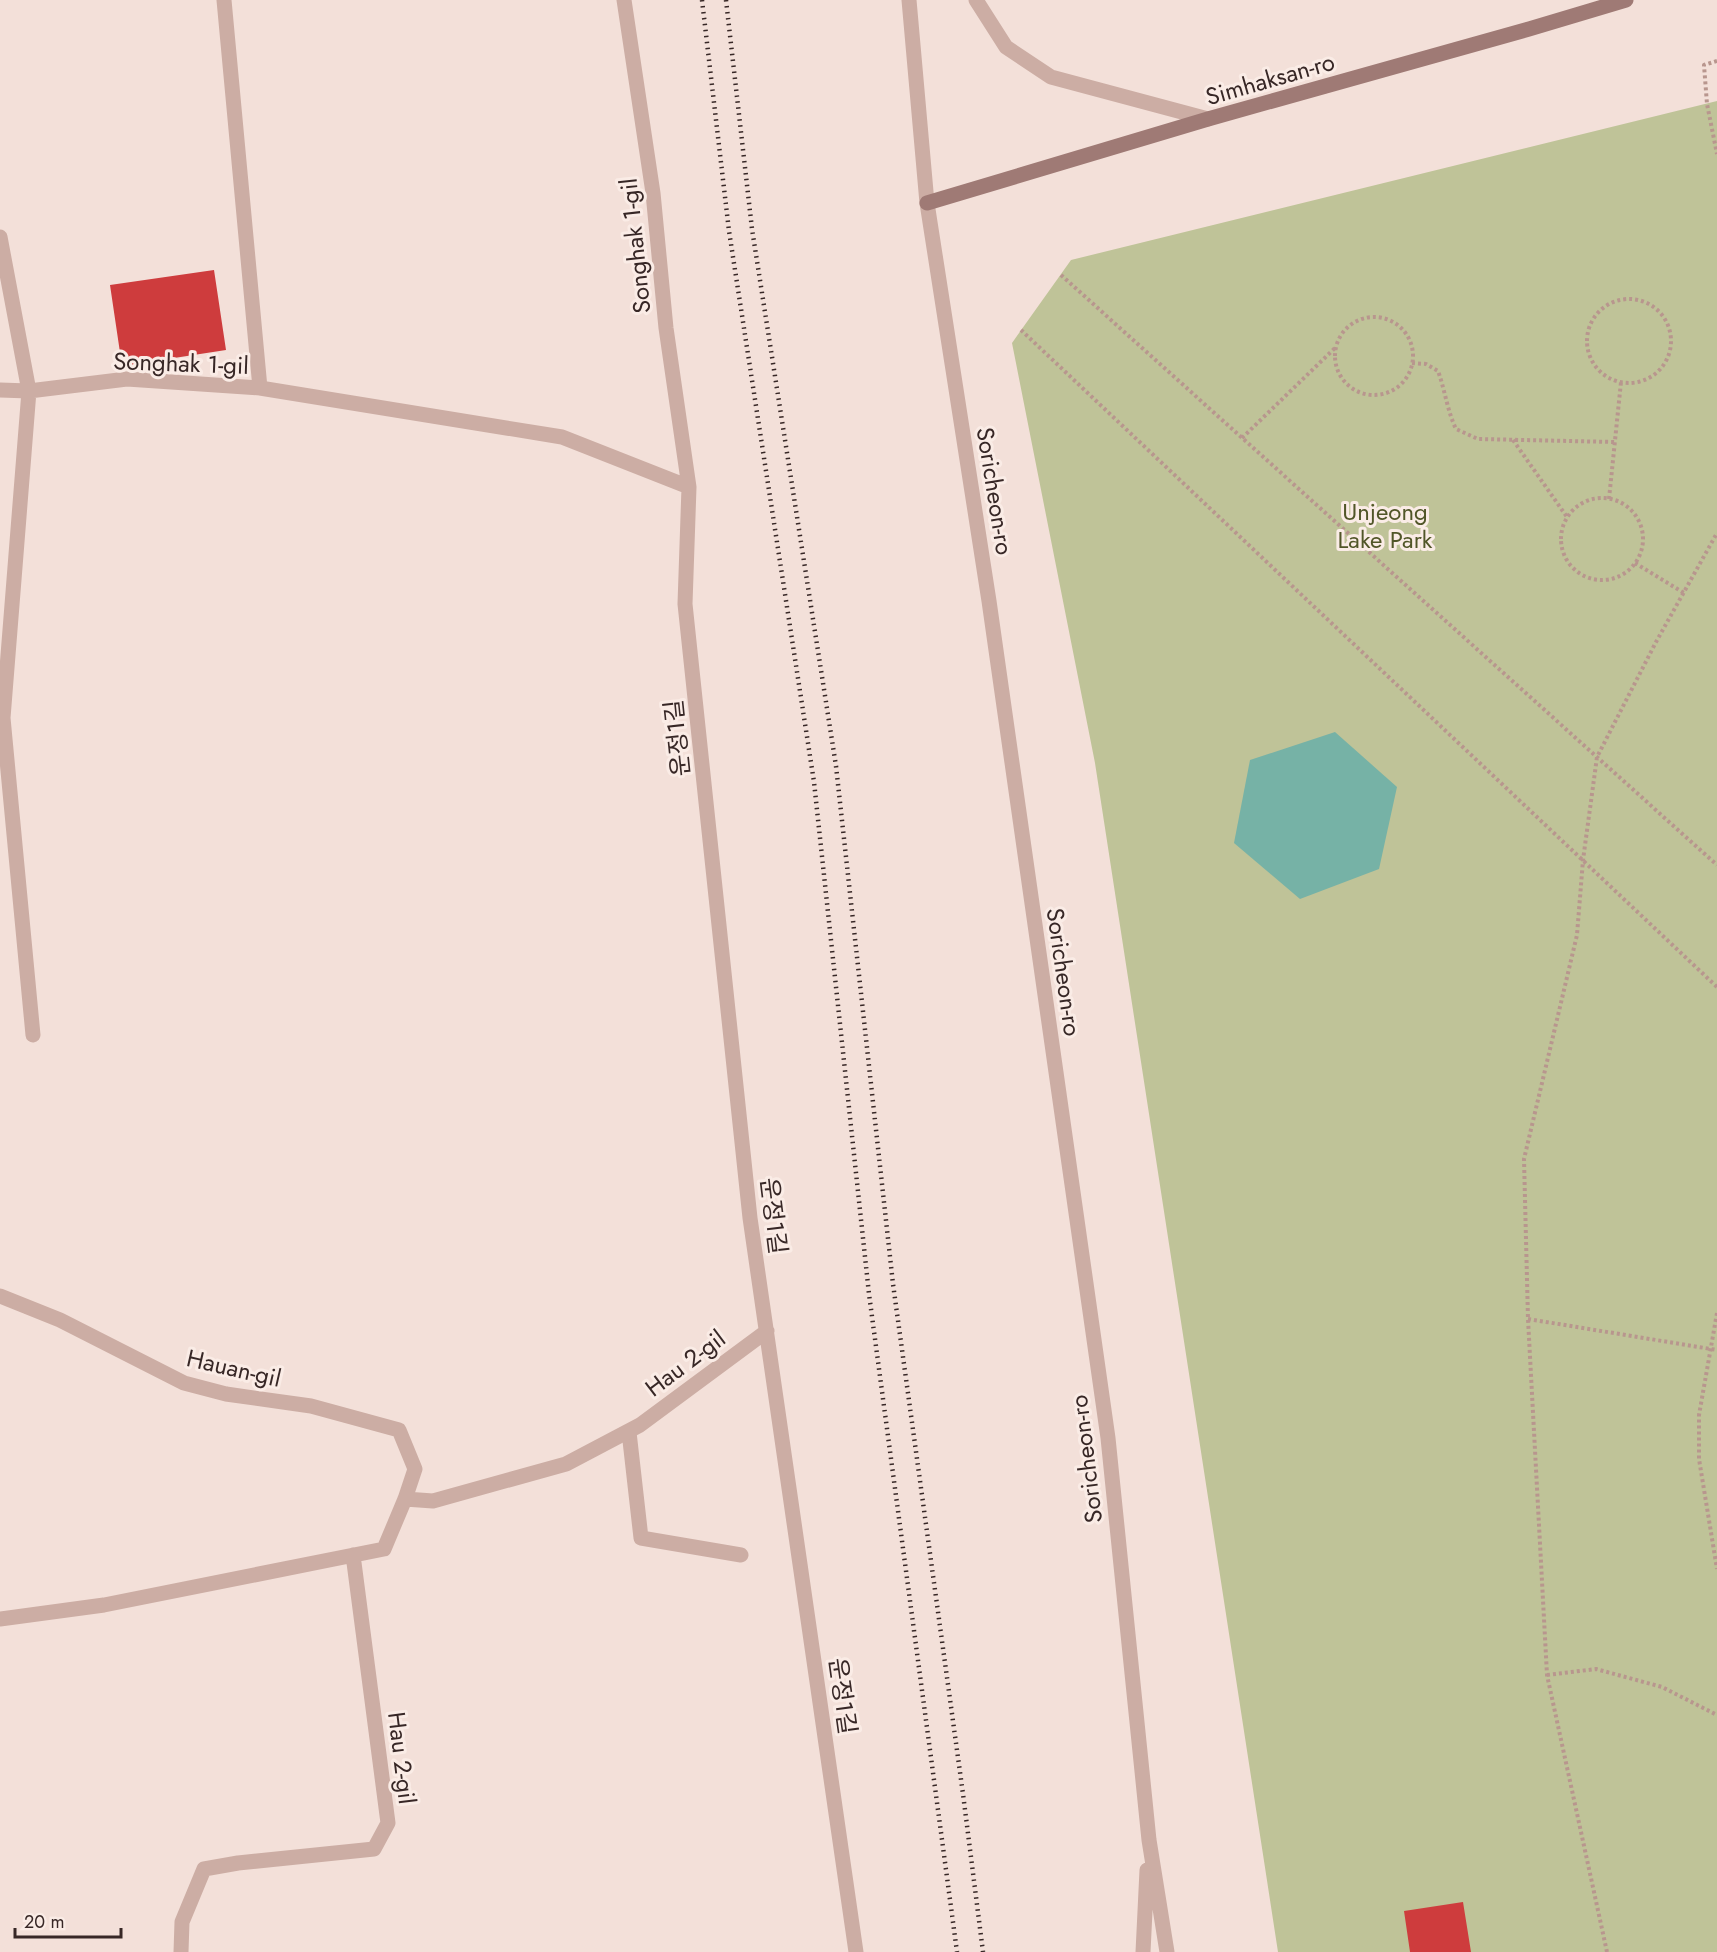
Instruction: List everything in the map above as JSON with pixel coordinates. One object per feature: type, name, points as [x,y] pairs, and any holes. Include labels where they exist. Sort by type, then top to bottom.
[{"type":"street","name":"Songhak 1-gil","points":[[224,0],[260,388]]},
{"type":"street","name":"Songhak 1-gil","points":[[624,0],[653,193],[666,328],[689,487],[685,604]]},
{"type":"street","name":"Soricheon-ro","points":[[909,0],[927,203],[989,601],[1108,1438],[1149,1840],[1167,1952]]},
{"type":"street","points":[[976,0],[1006,47],[1051,77],[1208,119]]},
{"type":"street","name":"Simhaksan-ro","points":[[927,203],[1208,119],[1626,0]]},
{"type":"street","points":[[0,237],[29,391],[3,718],[33,1035]]},
{"type":"street","name":"Songhak 1-gil","points":[[0,390],[29,391],[127,379],[260,388],[562,437],[689,487]]},
{"type":"street","name":"운정1길","points":[[685,604],[749,1207],[856,1952]]},
{"type":"street","name":"Hauan-gil","points":[[0,1296],[60,1320],[184,1383],[226,1394],[310,1406],[399,1430],[415,1469],[405,1499]]},
{"type":"street","name":"Hau 2-gil","points":[[405,1499],[433,1501],[566,1464],[640,1425],[766,1330]]},
{"type":"street","points":[[629,1432],[641,1538],[741,1555]]},
{"type":"street","points":[[0,1618],[104,1605],[384,1550],[405,1499]]},
{"type":"street","name":"Hau 2-gil","points":[[181,1952],[182,1923],[204,1869],[238,1863],[374,1849],[388,1823],[353,1555]]},
{"type":"street","points":[[1143,1952],[1149,1840]]},
{"type":"path","points":[[1717,61],[1704,65],[1707,104],[1717,154]]},
{"type":"path","points":[[1061,275],[1717,865]]},
{"type":"path","points":[[1630,299],[1644,301],[1656,308],[1667,324],[1671,344],[1667,358],[1660,369],[1648,378],[1635,382],[1621,382],[1608,377],[1597,368],[1590,356],[1587,342],[1589,328],[1595,316],[1605,307],[1617,301],[1630,299]]},
{"type":"path","points":[[1242,438],[1336,347],[1350,326],[1360,320],[1373,317],[1397,324],[1411,344],[1412,363],[1405,380],[1395,389],[1383,394],[1370,395],[1352,387],[1339,373],[1336,347]]},
{"type":"path","points":[[1022,330],[1717,987]]},
{"type":"path","points":[[1412,363],[1426,364],[1438,371],[1448,411],[1456,429],[1478,439],[1615,442]]},
{"type":"path","points":[[1609,499],[1621,382]]},
{"type":"path","points":[[1513,440],[1567,517]]},
{"type":"path","points":[[1600,498],[1625,505],[1635,514],[1641,526],[1643,539],[1641,552],[1635,563],[1625,573],[1605,580],[1584,577],[1572,569],[1564,557],[1561,544],[1561,530],[1567,517],[1576,507],[1600,498]]},
{"type":"path","points":[[1607,1952],[1547,1675],[1528,1319],[1524,1159],[1577,934],[1582,860],[1597,757],[1717,533]]},
{"type":"path","points":[[1635,563],[1684,593]]},
{"type":"path","points":[[1717,1313],[1699,1415],[1699,1459],[1717,1569]]},
{"type":"path","points":[[1528,1319],[1717,1350]]},
{"type":"path","points":[[1547,1675],[1596,1669],[1662,1687],[1717,1715]]},
{"type":"green space","name":"Unjeong Lake Park","points":[[1717,101],[1717,1952],[1278,1952],[1095,763],[1012,343],[1071,260]]},
{"type":"water","points":[[1335,732],[1397,787],[1379,869],[1300,899],[1234,843],[1250,760]]},
{"type":"building","points":[[214,270],[226,350],[122,366],[110,285]]},
{"type":"building","points":[[1463,1902],[1471,1952],[1410,1952],[1404,1911]]},
{"type":"railway","points":[[702,0],[729,231],[814,782],[869,1294],[957,1952]]},
{"type":"railway","points":[[726,0],[752,229],[836,766],[893,1284],[983,1952]]}]
